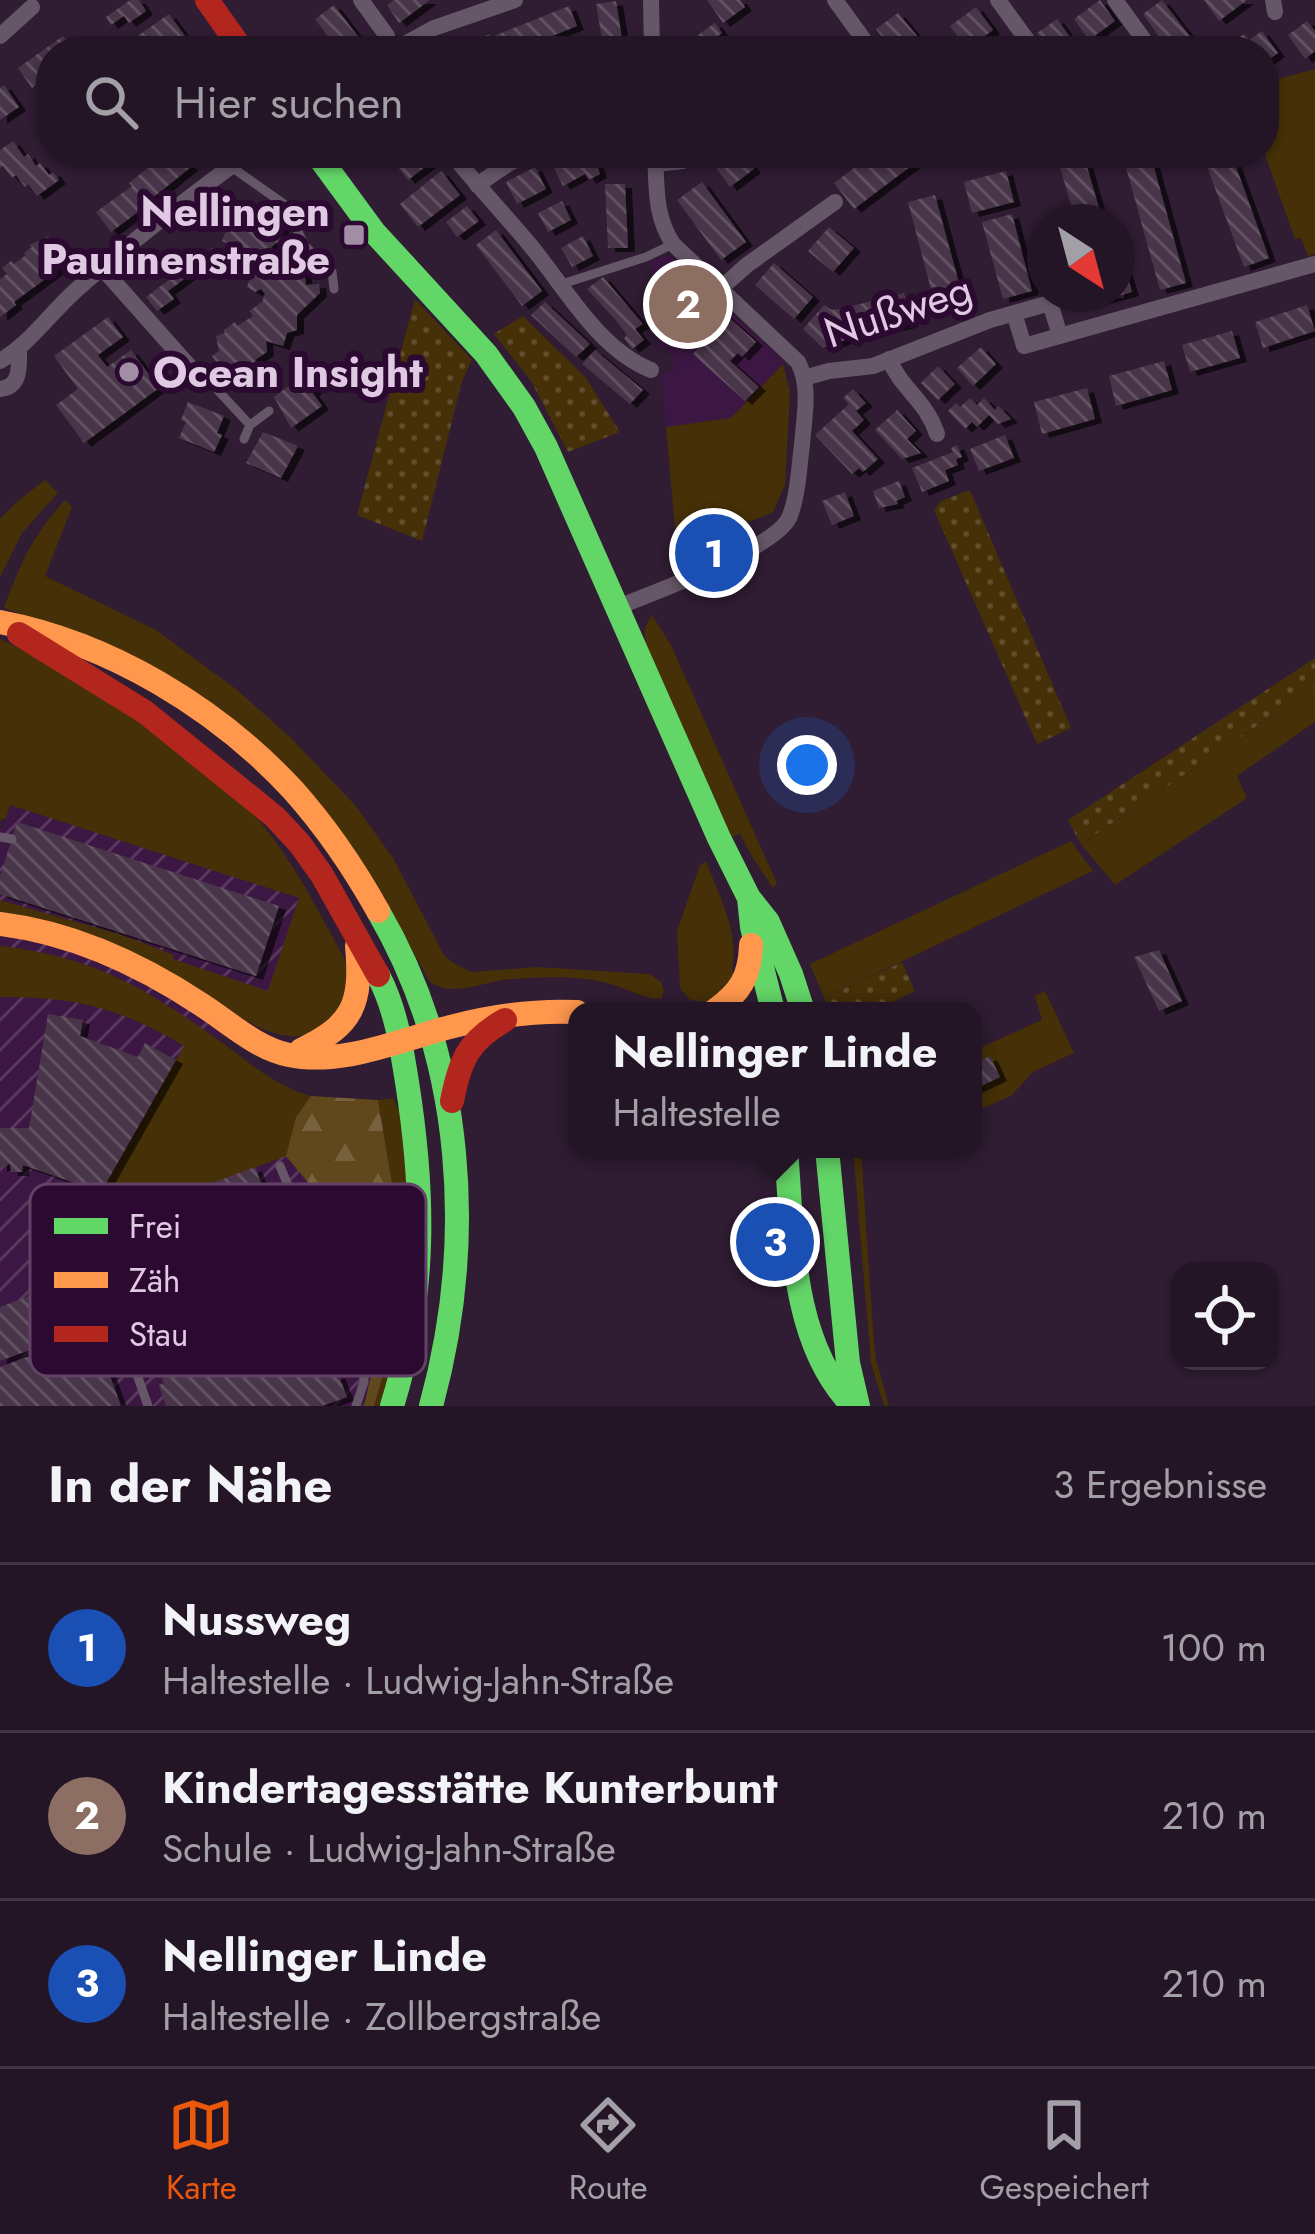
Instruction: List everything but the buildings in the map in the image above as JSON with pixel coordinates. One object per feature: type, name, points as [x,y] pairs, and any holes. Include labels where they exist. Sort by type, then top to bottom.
[{"type":"main road","points":[[207,0],[232,36]]},
{"type":"main road","points":[[327,168],[374,232],[486,354],[524,407],[749,898],[768,922],[800,1002]]},
{"type":"main road","points":[[0,622],[145,712],[275,817],[307,853],[392,1003],[418,1148],[420,1184]]},
{"type":"main road","points":[[0,622],[61,637],[158,682],[208,715],[276,771],[322,821],[375,900],[410,972],[431,1032],[451,1116],[458,1230],[447,1334],[431,1406]]},
{"type":"main road","points":[[727,1002],[747,981],[751,966],[749,898]]},
{"type":"main road","points":[[0,924],[45,931],[114,955],[260,1043],[287,1054],[340,1054],[474,1020],[524,1012],[568,1012]]},
{"type":"main road","points":[[287,1054],[331,1036],[353,1011],[359,973],[352,926]]},
{"type":"main road","points":[[752,937],[771,1002]]},
{"type":"main road","points":[[451,1116],[458,1073],[471,1044],[488,1028],[524,1012]]},
{"type":"main road","points":[[787,1158],[812,1333],[829,1379],[855,1406]]},
{"type":"main road","points":[[828,1158],[855,1406]]},
{"type":"main road","points":[[392,1406],[400,1376]]},
{"type":"street","points":[[361,0],[387,36]]},
{"type":"street","points":[[419,36],[515,0]]},
{"type":"street","points":[[651,0],[652,36]]},
{"type":"street","points":[[835,0],[861,36]]},
{"type":"street","points":[[998,0],[1024,36]]},
{"type":"street","points":[[1115,0],[1141,36]]},
{"type":"street","points":[[0,36],[32,7]]},
{"type":"street","points":[[0,361],[19,350],[102,268],[227,168]]},
{"type":"street","points":[[463,168],[598,329],[624,356],[651,370]]},
{"type":"street","points":[[477,185],[503,168]]},
{"type":"street","points":[[616,608],[746,551],[785,525],[792,507],[806,396],[802,369],[794,356],[674,244],[658,214],[655,168]]},
{"type":"street","points":[[720,289],[835,202]]},
{"type":"street","points":[[1060,336],[1315,264]]},
{"type":"street","points":[[102,268],[190,367]]},
{"type":"street","name":"Nußweg","points":[[804,378],[857,370],[1014,313],[1050,303],[1060,336],[1024,346],[1014,313]]},
{"type":"street","points":[[0,389],[9,388],[17,379],[19,350]]},
{"type":"street","points":[[889,359],[928,411],[937,434]]},
{"type":"lane","points":[[232,168],[281,201],[305,246],[332,272],[334,289]]},
{"type":"lane","points":[[562,284],[674,244]]},
{"type":"lane","points":[[190,367],[250,425]]},
{"type":"lane","points":[[244,439],[250,425],[269,411]]},
{"type":"lane","points":[[280,1166],[287,1184]]},
{"type":"lane","points":[[138,1376],[148,1406]]},
{"type":"lane","points":[[356,1406],[364,1376]]},
{"type":"lane","points":[[829,1379],[840,1406]]},
{"type":"shaded area","points":[[1315,69],[1315,254],[1308,256],[1301,238],[1295,239],[1270,168],[1279,168],[1279,79]]},
{"type":"shaded area","points":[[668,255],[783,364],[731,418],[666,427],[661,377],[674,368],[673,357],[659,347],[651,261]]},
{"type":"shaded area","points":[[415,299],[472,360],[462,381],[422,541],[357,515]]},
{"type":"shaded area","points":[[523,316],[586,378],[620,432],[568,452],[531,381],[494,334]]},
{"type":"shaded area","points":[[783,364],[790,392],[785,485],[773,512],[677,551],[666,427],[731,418]]},
{"type":"shaded area","points":[[45,480],[58,493],[22,533],[0,577],[0,519]]},
{"type":"shaded area","points":[[970,490],[1071,728],[1037,744],[934,510],[941,501]]},
{"type":"shaded area","points":[[65,500],[72,507],[45,576],[156,630],[236,689],[290,737],[355,805],[393,858],[444,955],[453,963],[472,972],[537,967],[650,974],[661,982],[661,999],[571,978],[511,979],[458,989],[429,981],[355,850],[286,766],[243,730],[95,642],[4,608],[28,550]]},
{"type":"shaded area","points":[[652,615],[671,645],[777,883],[773,888],[740,834],[732,837],[652,660],[645,637]]},
{"type":"shaded area","points":[[0,639],[96,686],[251,811],[291,864],[345,960],[347,988],[329,1023],[305,1035],[267,1031],[142,965],[29,917],[0,912],[0,900],[122,935],[174,955],[173,959],[268,991],[299,898],[10,805],[0,821]]},
{"type":"shaded area","points":[[1315,658],[1315,687],[1081,844],[1068,820]]},
{"type":"shaded area","points":[[1315,687],[1315,722],[1237,776],[1247,798],[1115,885],[1081,844]]},
{"type":"shaded area","points":[[10,805],[299,897],[269,991],[203,1053],[248,1093],[286,1156],[309,1184],[30,1184],[30,1376],[372,1376],[364,1406],[0,1406],[3,828]]},
{"type":"shaded area","points":[[1071,841],[1093,871],[824,998],[810,964]]},
{"type":"shaded area","points":[[706,861],[731,928],[732,970],[737,977],[710,1002],[690,1000],[680,988],[677,931],[700,865]]},
{"type":"shaded area","points":[[0,946],[62,957],[140,989],[273,1079],[311,1096],[296,1117],[286,1156],[211,1184],[106,1184],[184,1046],[96,1007],[0,997]]},
{"type":"shaded area","points":[[902,962],[915,991],[892,1002],[825,1002],[824,998]]},
{"type":"shaded area","points":[[1045,991],[1074,1053],[1033,1072],[1011,1096],[982,1108],[982,1047],[1042,1020],[1035,996]]},
{"type":"shaded area","points":[[393,1098],[402,1117],[409,1184],[392,1184],[378,1100]]},
{"type":"shaded area","points":[[854,1158],[862,1158],[876,1359],[889,1406],[884,1406],[871,1363]]},
{"type":"shaded area","points":[[383,1376],[390,1376],[383,1406],[374,1406]]},
{"type":"green space","points":[[311,1096],[378,1100],[392,1184],[309,1184],[286,1156],[296,1117]]},
{"type":"green space","points":[[371,1376],[383,1376],[374,1406],[364,1406]]},
{"type":"traffic: fast","points":[[327,168],[374,232],[486,354],[524,407],[719,838],[749,898],[768,922],[800,1002]]},
{"type":"traffic: fast","points":[[749,898],[771,1002]]},
{"type":"traffic: fast","points":[[378,911],[407,968],[429,1028],[454,1153],[454,1280],[431,1406]]},
{"type":"traffic: fast","points":[[378,975],[394,1014],[402,1054],[418,1184]]},
{"type":"traffic: fast","points":[[787,1158],[798,1285],[806,1319],[832,1380],[853,1406]]},
{"type":"traffic: fast","points":[[828,1158],[848,1363],[858,1406]]},
{"type":"traffic: fast","points":[[392,1406],[400,1376]]},
{"type":"traffic: slow","points":[[0,622],[41,632],[121,663],[231,732],[305,804],[378,911]]},
{"type":"traffic: slow","points":[[0,924],[54,935],[130,964],[179,990],[254,1041],[289,1055],[350,1054],[481,1020],[568,1012]]},
{"type":"traffic: slow","points":[[726,1002],[742,983],[751,945]]},
{"type":"traffic: slow","points":[[301,1050],[333,1031],[351,1010],[358,983],[357,946]]},
{"type":"traffic: jam","points":[[207,0],[232,36]]},
{"type":"traffic: jam","points":[[19,634],[145,712],[275,817],[322,875],[378,975]]},
{"type":"traffic: jam","points":[[452,1101],[468,1053],[505,1020]]},
{"type":"place","name":"Nellingen Paulinenstraße","points":[[354,235]]},
{"type":"place","name":"Kindertagesstätte Kunterbunt","points":[[688,304]]},
{"type":"place","name":"Ocean Insight","points":[[129,372]]},
{"type":"place","name":"Nussweg","points":[[714,553]]},
{"type":"place","name":"Nellinger Linde","points":[[775,1242]]}]
